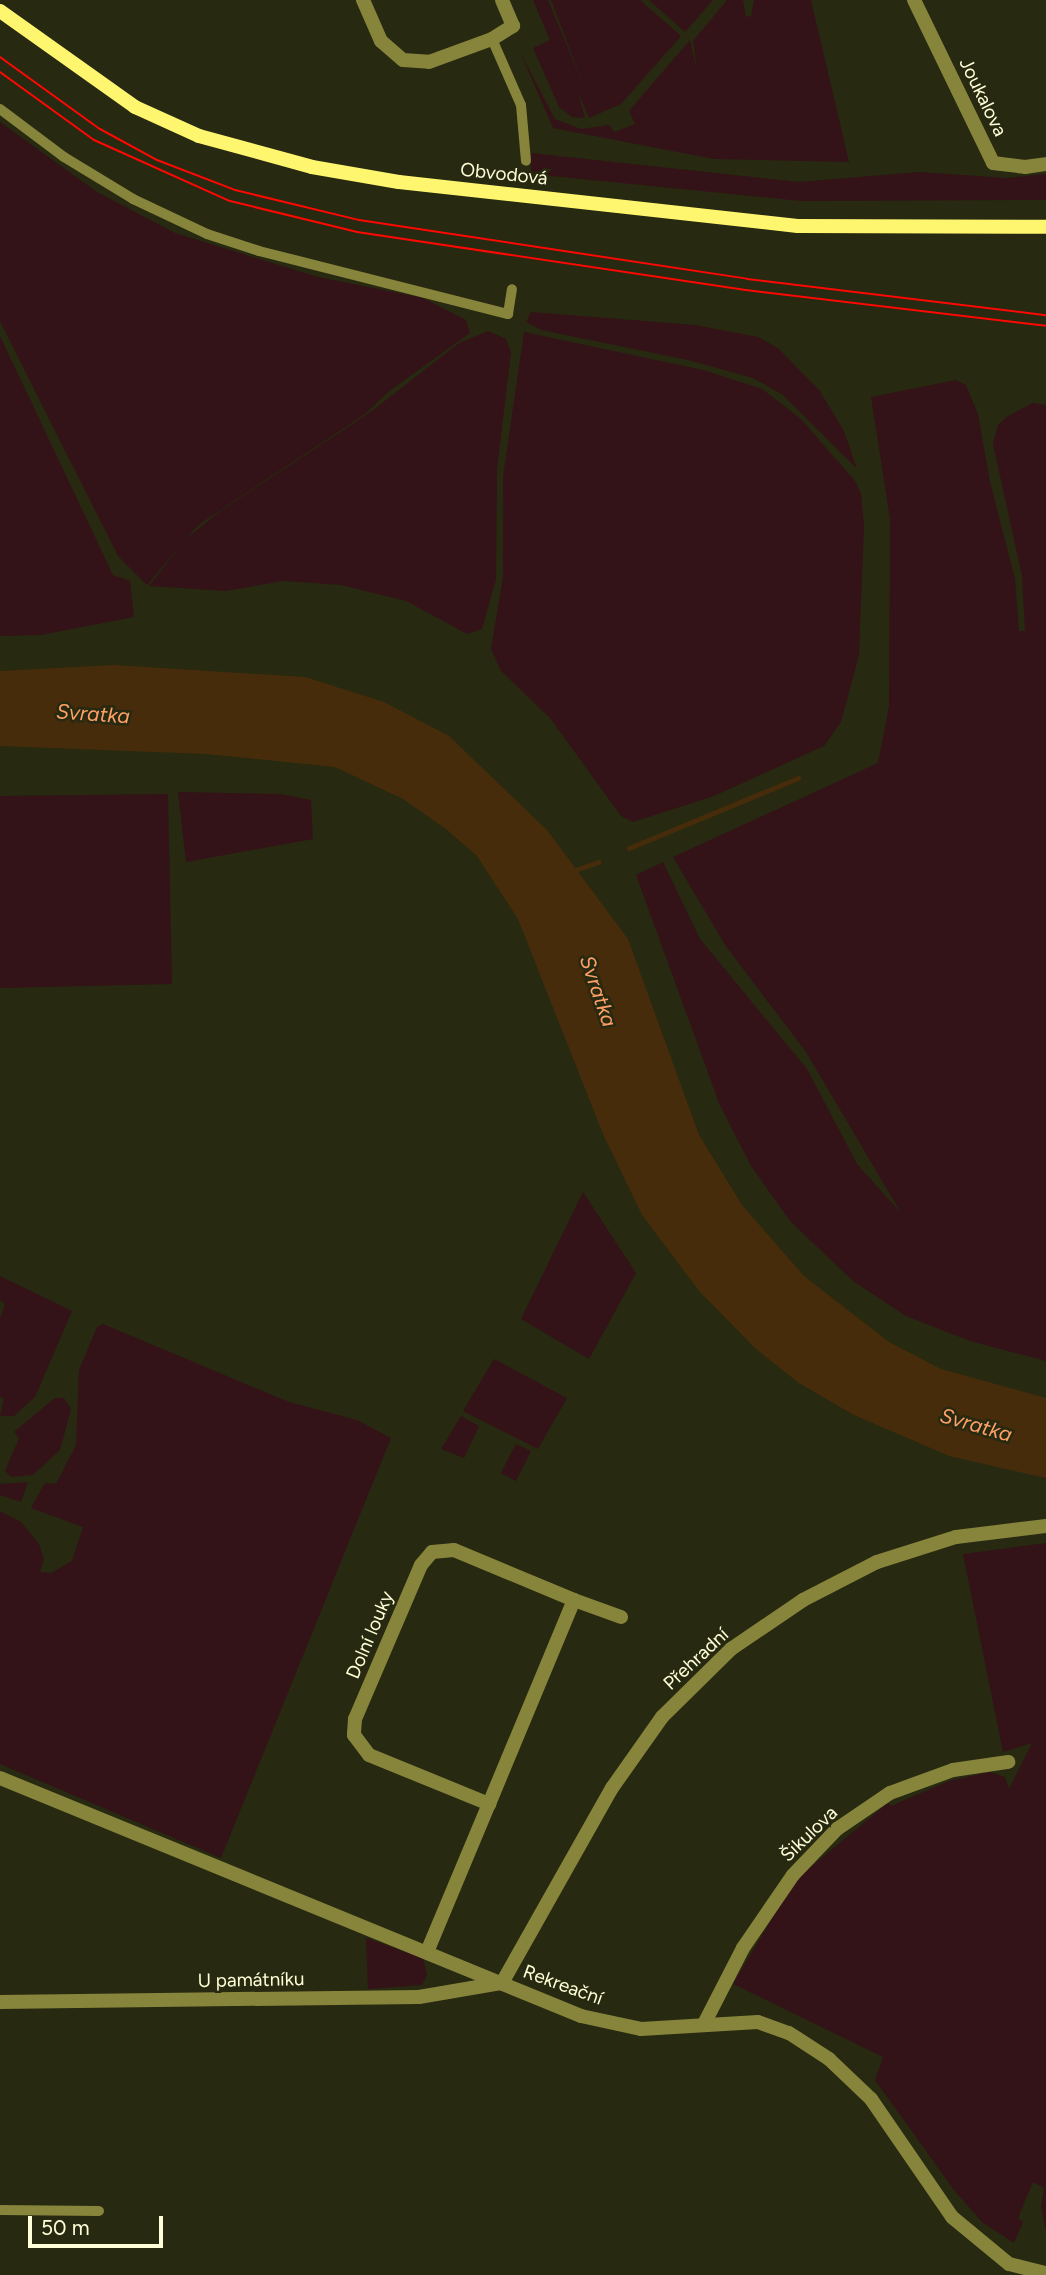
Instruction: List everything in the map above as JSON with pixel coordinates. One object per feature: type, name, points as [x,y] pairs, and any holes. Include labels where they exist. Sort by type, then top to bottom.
[{"type":"main road","name":"Obvodová","points":[[0,11],[135,107],[200,136],[312,167],[399,182],[798,226],[1046,227]]},
{"type":"street","points":[[363,0],[380,41],[403,61],[429,62],[492,39],[513,26],[502,0]]},
{"type":"street","name":"Joukalova","points":[[915,0],[993,163],[1046,164]]},
{"type":"street","name":"Přehradní","points":[[502,1983],[612,1787],[662,1717],[731,1649],[803,1600],[877,1562],[956,1537],[1046,1526]]},
{"type":"street","name":"Dolní louky","points":[[489,1804],[369,1755],[354,1735],[355,1719],[421,1565],[432,1552],[454,1550],[621,1618]]},
{"type":"street","points":[[427,1952],[574,1600]]},
{"type":"street","name":"Šikulova","points":[[705,2022],[743,1948],[793,1875],[837,1829],[890,1793],[953,1770],[1008,1762]]},
{"type":"street","name":"Rekreační","points":[[0,1779],[581,2016],[641,2029],[705,2022],[758,2022],[789,2033],[829,2059],[871,2099],[951,2217],[1009,2264],[1046,2273]]},
{"type":"street","name":"U památníku","points":[[0,2002],[419,1997],[502,1983]]},
{"type":"lane","points":[[492,39],[520,105],[526,161]]},
{"type":"lane","points":[[0,109],[64,157],[133,200],[207,234],[258,251],[508,314],[512,289]]},
{"type":"lane","points":[[0,2210],[99,2211]]},
{"type":"shaded area","points":[[533,0],[548,0],[585,89],[551,0],[640,0],[681,36],[621,104],[589,118],[578,92],[585,118],[572,117],[559,107],[533,48],[550,40]]},
{"type":"shaded area","points":[[649,0],[713,0],[685,32]]},
{"type":"shaded area","points":[[727,0],[743,0],[746,17],[751,16],[754,0],[811,0],[849,162],[714,159],[553,128],[521,54],[555,119],[581,129],[609,125],[614,132],[635,124],[629,111],[690,40],[697,71],[693,41]]},
{"type":"shaded area","points":[[0,122],[97,192],[175,233],[318,277],[423,298],[466,320],[470,333],[388,392],[365,414],[198,525],[147,585],[118,556],[0,321]]},
{"type":"shaded area","points":[[531,153],[799,182],[919,172],[1007,178],[1046,174],[1046,200],[801,201],[531,174]]},
{"type":"shaded area","points":[[531,312],[695,325],[758,337],[778,348],[819,390],[844,431],[857,469],[783,395],[753,378],[688,360],[541,330],[526,322]]},
{"type":"shaded area","points":[[488,331],[506,339],[511,352],[497,469],[496,579],[482,629],[467,634],[406,601],[341,585],[283,581],[226,591],[149,586],[186,539],[219,512],[372,411],[459,343]]},
{"type":"shaded area","points":[[524,332],[703,370],[762,389],[801,419],[855,481],[861,493],[864,526],[859,655],[841,722],[824,746],[714,796],[633,822],[621,816],[550,718],[501,671],[491,649],[503,577],[503,477]]},
{"type":"shaded area","points":[[0,336],[113,575],[130,581],[134,617],[41,635],[0,636]]},
{"type":"shaded area","points":[[956,380],[966,385],[978,414],[990,482],[1015,579],[1019,631],[1025,631],[1022,576],[993,444],[998,425],[1008,416],[1033,403],[1046,405],[1046,1361],[970,1341],[906,1316],[853,1281],[790,1221],[751,1166],[719,1103],[636,875],[663,862],[700,939],[807,1069],[857,1164],[901,1213],[806,1052],[725,945],[673,857],[878,763],[889,706],[890,519],[871,397]]},
{"type":"shaded area","points":[[178,792],[280,794],[311,800],[313,839],[186,862]]},
{"type":"shaded area","points":[[168,794],[172,984],[0,988],[0,796]]},
{"type":"shaded area","points":[[583,1192],[636,1273],[589,1359],[521,1319]]},
{"type":"shaded area","points":[[0,1276],[72,1311],[35,1397],[14,1416],[0,1416],[4,1398],[0,1397],[0,1318],[5,1304],[0,1300]]},
{"type":"shaded area","points":[[103,1324],[289,1402],[357,1420],[391,1438],[221,1858],[0,1764],[0,1511],[21,1522],[39,1544],[44,1559],[40,1572],[51,1573],[72,1561],[83,1527],[31,1508],[45,1483],[56,1484],[76,1445],[79,1370],[97,1327]]},
{"type":"shaded area","points":[[494,1359],[567,1398],[538,1449],[463,1411]]},
{"type":"shaded area","points":[[55,1398],[64,1398],[71,1409],[60,1450],[33,1475],[12,1477],[5,1471],[19,1438],[14,1432]]},
{"type":"shaded area","points":[[461,1416],[479,1426],[464,1458],[441,1449]]},
{"type":"shaded area","points":[[516,1444],[531,1451],[516,1481],[501,1473]]},
{"type":"shaded area","points":[[28,1482],[21,1502],[0,1495],[0,1484]]},
{"type":"shaded area","points":[[1046,1543],[1046,2231],[1041,2207],[1044,2188],[1033,2182],[1018,2218],[1023,2222],[1014,2243],[982,2222],[954,2190],[875,2080],[883,2057],[733,1984],[795,1880],[888,1803],[891,1806],[949,1781],[990,1772],[1005,1777],[1009,1789],[1032,1743],[1003,1752],[963,1554]]},
{"type":"shaded area","points":[[366,1938],[423,1958],[427,1975],[422,1985],[368,1989]]},
{"type":"water","name":"Svratka","points":[[114,665],[305,677],[384,702],[449,736],[547,830],[628,939],[699,1135],[742,1205],[804,1276],[889,1342],[941,1369],[1046,1398],[1046,1478],[949,1456],[854,1415],[799,1383],[756,1349],[699,1291],[642,1215],[603,1134],[518,919],[477,856],[446,829],[403,799],[335,767],[206,754],[0,746],[0,671]]},
{"type":"waterway","points":[[629,848],[798,778]]},
{"type":"waterway","points":[[572,871],[598,862]]},
{"type":"tram line","points":[[0,57],[100,129],[157,160],[235,190],[359,220],[747,279],[1046,315]]},
{"type":"tram line","points":[[0,72],[94,140],[230,201],[357,232],[746,290],[1046,326]]}]
